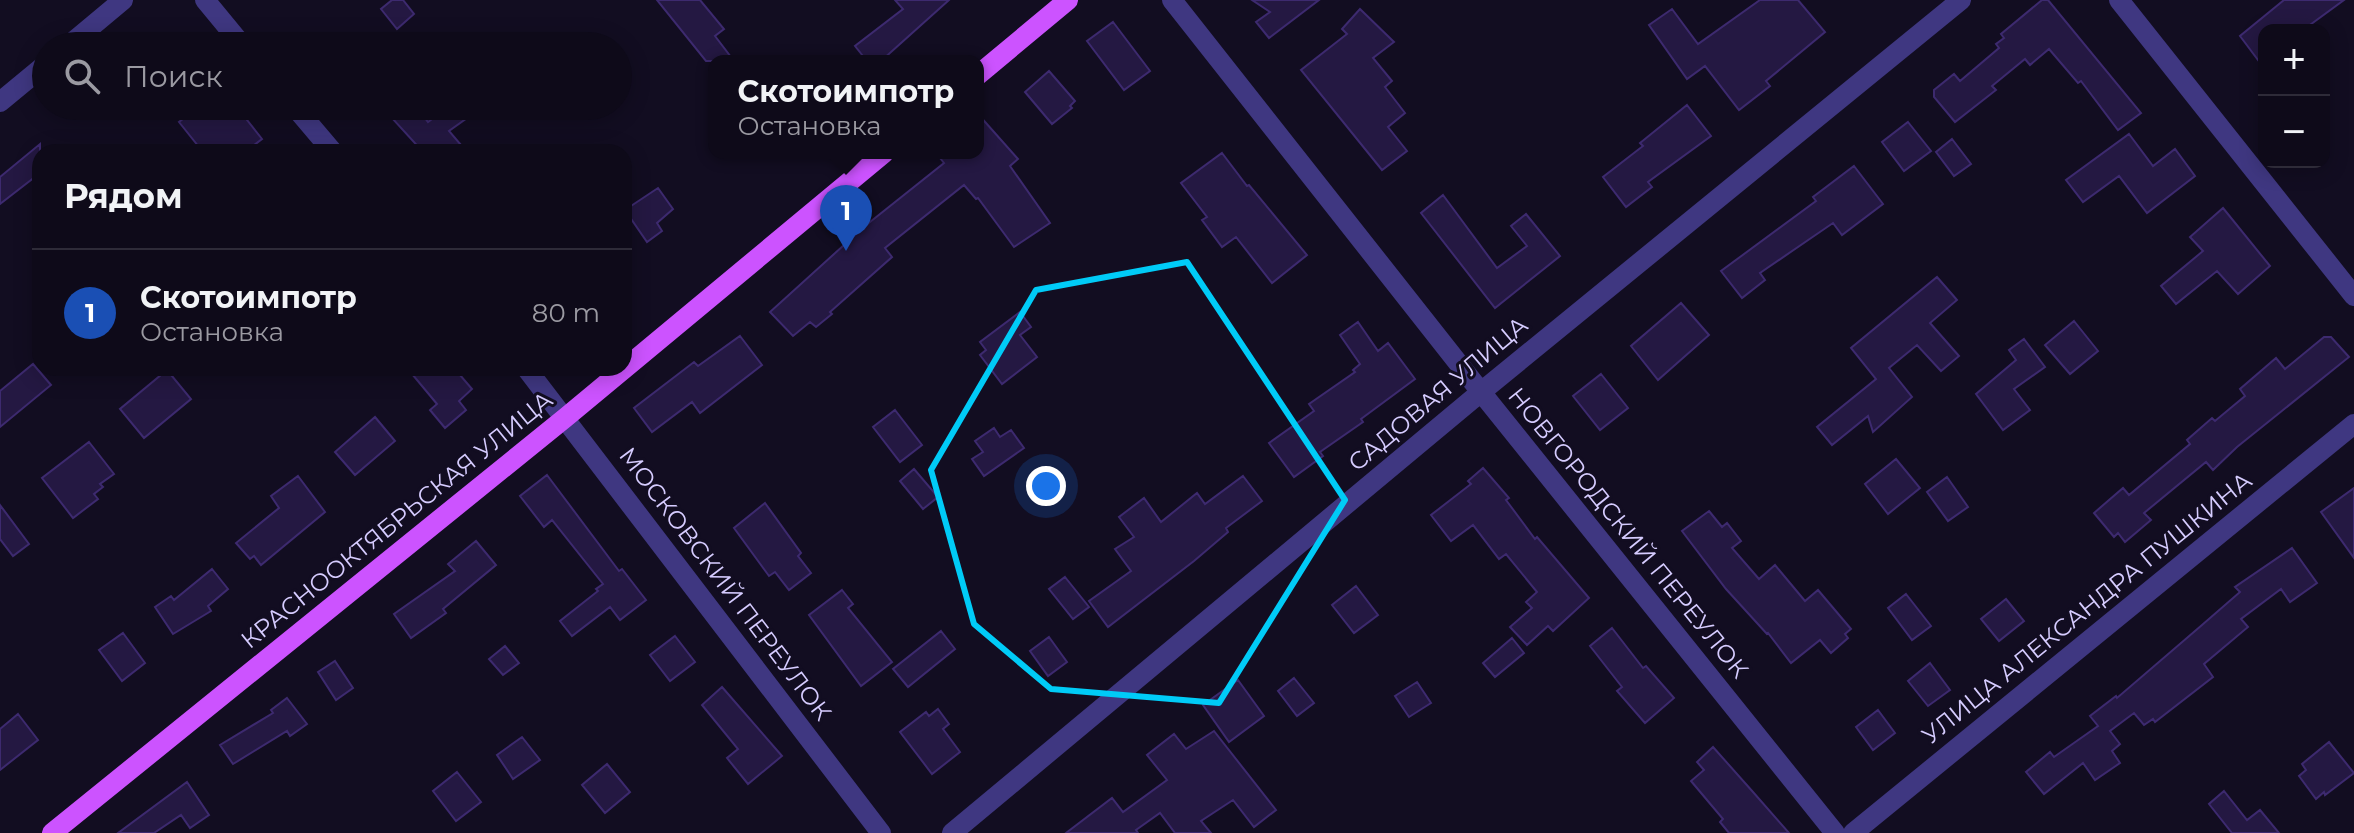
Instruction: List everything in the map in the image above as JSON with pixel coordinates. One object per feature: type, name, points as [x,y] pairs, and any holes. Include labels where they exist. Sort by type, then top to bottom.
[{"type":"main road","points":[[984,70],[1068,0]]},
{"type":"main road","name":"КРАСНООКТЯБРЬСКАЯ УЛИЦА","points":[[632,362],[877,159]]},
{"type":"main road","name":"КРАСНООКТЯБРЬСКАЯ УЛИЦА","points":[[52,833],[616,376]]},
{"type":"street","points":[[85,32],[123,0]]},
{"type":"street","points":[[205,0],[231,32]]},
{"type":"street","name":"НОВГОРОДСКИЙ ПЕРЕУЛОК","points":[[1172,0],[1835,833]]},
{"type":"street","name":"САДОВАЯ УЛИЦА","points":[[952,833],[1481,392],[1961,0]]},
{"type":"street","points":[[2119,0],[2354,296]]},
{"type":"street","points":[[0,102],[32,76]]},
{"type":"street","points":[[306,120],[326,144]]},
{"type":"street","name":"МОСКОВСКИЙ ПЕРЕУЛОК","points":[[532,376],[881,833]]},
{"type":"street","name":"УЛИЦА АЛЕКСАНДРА ПУШКИНА","points":[[1853,833],[2354,424]]},
{"type":"highlighted area","points":[[1187,262],[1345,500],[1219,703],[1051,689],[974,624],[931,470],[1036,290]]},
{"type":"building","points":[[392,0],[403,0],[414,14],[397,29],[381,9]]},
{"type":"building","points":[[657,0],[700,0],[724,29],[715,36],[729,55],[708,55],[706,61]]},
{"type":"building","points":[[895,0],[949,0],[888,55],[862,55],[855,46],[903,9]]},
{"type":"building","points":[[1252,0],[1319,0],[1269,38],[1256,22],[1270,12]]},
{"type":"building","points":[[1760,0],[1798,0],[1825,32],[1766,81],[1770,86],[1739,110],[1705,66],[1687,79],[1649,25],[1672,9],[1698,44]]},
{"type":"building","points":[[2042,0],[2048,0],[2141,113],[2118,130],[2081,81],[2078,83],[2049,49],[2030,65],[2025,59],[1992,86],[1996,90],[1955,122],[1934,97],[1934,90],[1954,74],[1960,81],[1999,48],[1996,44],[2004,38],[2001,34]]},
{"type":"building","points":[[2284,0],[2344,0],[2311,24],[2258,24],[2258,60],[2240,36]]},
{"type":"building","points":[[1360,9],[1394,42],[1373,58],[1392,81],[1385,87],[1405,113],[1388,127],[1407,151],[1382,170],[1301,70],[1347,34],[1342,29]]},
{"type":"building","points":[[1113,22],[1150,71],[1124,90],[1087,41]]},
{"type":"building","points":[[1049,71],[1075,101],[1070,106],[1072,108],[1052,124],[1025,92]]},
{"type":"building","points":[[1687,105],[1711,136],[1648,182],[1652,187],[1626,207],[1603,177],[1643,146],[1640,143]]},
{"type":"building","points":[[247,120],[262,139],[255,144],[197,144],[179,122]]},
{"type":"building","points":[[394,120],[464,120],[449,131],[460,144],[416,144]]},
{"type":"building","points":[[984,121],[1018,159],[1010,166],[1050,223],[1014,247],[978,198],[964,185],[885,248],[892,257],[830,312],[832,314],[816,327],[810,322],[793,336],[770,312],[865,226],[944,163],[941,159],[984,159]]},
{"type":"building","points":[[1908,122],[1931,151],[1904,171],[1882,142]]},
{"type":"building","points":[[2129,134],[2153,166],[2175,149],[2195,176],[2147,213],[2119,176],[2083,202],[2066,180]]},
{"type":"building","points":[[1952,139],[1971,164],[1954,176],[1936,152]]},
{"type":"building","points":[[32,151],[32,179],[0,204],[0,177]]},
{"type":"building","points":[[1222,153],[1307,255],[1272,283],[1236,237],[1222,247],[1202,220],[1207,217],[1181,183]]},
{"type":"building","points":[[1854,166],[1883,204],[1842,235],[1833,223],[1760,273],[1765,280],[1742,298],[1721,271],[1816,201],[1813,197]]},
{"type":"building","points":[[658,188],[673,209],[657,223],[662,231],[647,242],[632,220],[632,205]]},
{"type":"building","points":[[1443,195],[1497,268],[1527,246],[1511,226],[1526,214],[1560,256],[1495,308],[1421,213]]},
{"type":"building","points":[[2223,208],[2270,266],[2238,294],[2217,271],[2176,304],[2161,286],[2203,251],[2190,237]]},
{"type":"building","points":[[1937,277],[1957,300],[1930,323],[1959,356],[1941,371],[1917,345],[1889,368],[1912,397],[1873,432],[1868,416],[1832,445],[1817,427],[1876,379],[1851,348]]},
{"type":"building","points":[[1681,303],[1709,335],[1658,380],[1631,346]]},
{"type":"building","points":[[1020,312],[1031,327],[1020,335],[1037,357],[1002,384],[980,355],[986,350],[980,342]]},
{"type":"building","points":[[2074,321],[2098,351],[2070,374],[2045,345]]},
{"type":"building","points":[[1358,322],[1378,351],[1388,343],[1415,379],[1361,419],[1363,422],[1320,452],[1323,456],[1294,477],[1269,443],[1314,411],[1309,404],[1355,372],[1353,370],[1360,364],[1340,335]]},
{"type":"building","points":[[740,336],[762,365],[700,413],[692,402],[652,432],[634,408],[694,362],[698,366]]},
{"type":"building","points":[[2324,337],[2331,337],[2349,357],[2213,470],[2206,462],[2144,513],[2151,520],[2125,542],[2118,533],[2114,537],[2094,513],[2123,488],[2129,495],[2190,444],[2187,440],[2212,418],[2215,421],[2245,396],[2240,389],[2276,358],[2285,369]]},
{"type":"building","points":[[2024,339],[2045,367],[2014,389],[2030,410],[2003,430],[1976,394],[2016,360],[2009,350]]},
{"type":"building","points":[[32,365],[32,376],[43,376],[51,385],[0,427],[0,391]]},
{"type":"building","points":[[1601,374],[1628,408],[1600,430],[1573,396]]},
{"type":"building","points":[[160,376],[172,376],[191,399],[144,438],[120,409]]},
{"type":"building","points":[[414,376],[461,376],[472,389],[459,401],[466,410],[445,428],[430,410],[437,404]]},
{"type":"building","points":[[895,410],[922,445],[900,462],[873,427]]},
{"type":"building","points":[[375,417],[395,441],[355,475],[335,452]]},
{"type":"building","points":[[994,428],[1000,437],[1011,430],[1024,448],[984,476],[972,459],[983,452],[975,441]]},
{"type":"building","points":[[89,442],[114,474],[100,484],[103,487],[94,494],[98,499],[73,518],[42,478]]},
{"type":"building","points":[[1896,459],[1920,488],[1888,514],[1865,484]]},
{"type":"building","points":[[1483,468],[1509,498],[1506,500],[1535,539],[1537,537],[1589,598],[1553,631],[1548,626],[1527,645],[1510,627],[1532,608],[1526,602],[1537,592],[1506,554],[1499,559],[1473,525],[1451,541],[1431,515],[1471,484],[1468,481]]},
{"type":"building","points":[[914,469],[938,497],[923,509],[900,481]]},
{"type":"building","points":[[547,475],[619,571],[622,569],[646,600],[620,620],[610,607],[572,636],[560,621],[603,584],[552,520],[544,527],[520,496]]},
{"type":"building","points":[[298,476],[325,512],[261,565],[254,556],[250,559],[236,543],[279,508],[271,496]]},
{"type":"building","points":[[1243,476],[1262,501],[1226,528],[1228,532],[1194,561],[1108,627],[1089,601],[1131,571],[1115,549],[1134,537],[1119,517],[1144,498],[1161,522],[1197,493],[1205,504]]},
{"type":"building","points":[[1947,477],[1968,507],[1948,521],[1927,492]]},
{"type":"building","points":[[2354,488],[2354,558],[2321,512]]},
{"type":"building","points":[[765,503],[801,553],[798,556],[811,573],[789,590],[775,572],[769,576],[734,528]]},
{"type":"building","points":[[0,505],[29,544],[13,556],[0,539]]},
{"type":"building","points":[[1709,511],[1722,527],[1727,523],[1741,541],[1732,548],[1759,579],[1775,565],[1805,601],[1818,590],[1851,629],[1845,634],[1848,638],[1831,653],[1820,640],[1791,663],[1768,633],[1726,589],[1682,531]]},
{"type":"building","points":[[476,541],[496,565],[443,609],[446,613],[411,638],[394,614],[455,571],[448,564]]},
{"type":"building","points":[[2292,548],[2317,583],[2290,602],[2281,589],[2241,619],[2248,627],[2204,664],[2213,677],[2155,722],[2153,719],[2144,725],[2134,713],[2110,731],[2120,744],[2112,751],[2120,763],[2095,780],[2083,763],[2044,794],[2026,772],[2050,752],[2054,757],[2098,726],[2090,716],[2117,698],[2240,592],[2235,587]]},
{"type":"building","points":[[212,569],[228,589],[208,606],[211,611],[173,634],[155,607],[171,596],[174,600]]},
{"type":"building","points":[[1065,577],[1089,607],[1073,619],[1049,589]]},
{"type":"building","points":[[1356,586],[1378,615],[1354,633],[1332,605]]},
{"type":"building","points":[[842,590],[853,604],[848,608],[892,662],[861,686],[809,615]]},
{"type":"building","points":[[1906,594],[1931,626],[1912,640],[1888,608]]},
{"type":"building","points":[[2006,599],[2024,621],[1999,641],[1981,619]]},
{"type":"building","points":[[1612,628],[1643,668],[1646,666],[1674,698],[1645,723],[1617,691],[1622,687],[1590,646]]},
{"type":"building","points":[[941,631],[955,649],[908,687],[893,669]]},
{"type":"building","points":[[123,633],[145,663],[122,681],[99,650]]},
{"type":"building","points":[[675,636],[695,662],[670,681],[650,655]]},
{"type":"building","points":[[1049,637],[1067,662],[1048,676],[1030,651]]},
{"type":"building","points":[[1512,638],[1524,653],[1495,677],[1483,663]]},
{"type":"building","points":[[505,646],[519,663],[503,675],[489,659]]},
{"type":"building","points":[[335,661],[353,688],[336,700],[318,672]]},
{"type":"building","points":[[1930,663],[1950,690],[1928,706],[1908,681]]},
{"type":"building","points":[[1294,678],[1314,703],[1297,716],[1278,691]]},
{"type":"building","points":[[1238,680],[1264,716],[1229,742],[1203,705]]},
{"type":"building","points":[[1417,682],[1431,703],[1409,717],[1395,696]]},
{"type":"building","points":[[722,687],[782,756],[748,784],[727,758],[738,749],[702,705]]},
{"type":"building","points":[[287,698],[307,724],[290,736],[287,731],[233,764],[220,745],[273,713],[271,710]]},
{"type":"building","points":[[938,709],[949,724],[943,729],[960,752],[932,774],[900,732],[926,712],[929,716]]},
{"type":"building","points":[[1878,710],[1895,733],[1873,750],[1856,727]]},
{"type":"building","points":[[18,714],[38,740],[0,770],[0,729]]},
{"type":"building","points":[[1214,731],[1276,810],[1254,827],[1233,800],[1201,821],[1211,833],[1175,833],[1160,813],[1136,830],[1138,833],[1066,833],[1112,798],[1123,812],[1167,780],[1147,755],[1174,734],[1186,749]]},
{"type":"building","points":[[522,737],[540,760],[513,779],[497,755]]},
{"type":"building","points":[[2329,742],[2354,773],[2316,799],[2299,776],[2306,770],[2302,764]]},
{"type":"building","points":[[1713,747],[1789,833],[1729,833],[1720,822],[1723,819],[1691,781],[1704,770],[1697,762]]},
{"type":"building","points":[[607,764],[630,792],[605,813],[582,785]]},
{"type":"building","points":[[457,772],[481,802],[456,821],[433,791]]},
{"type":"building","points":[[187,782],[209,815],[190,828],[181,815],[154,833],[118,833]]},
{"type":"building","points":[[2224,791],[2247,820],[2260,810],[2279,833],[2232,833],[2209,804]]},
{"type":"place","name":"Скотоимпотр","points":[[846,251]]}]
